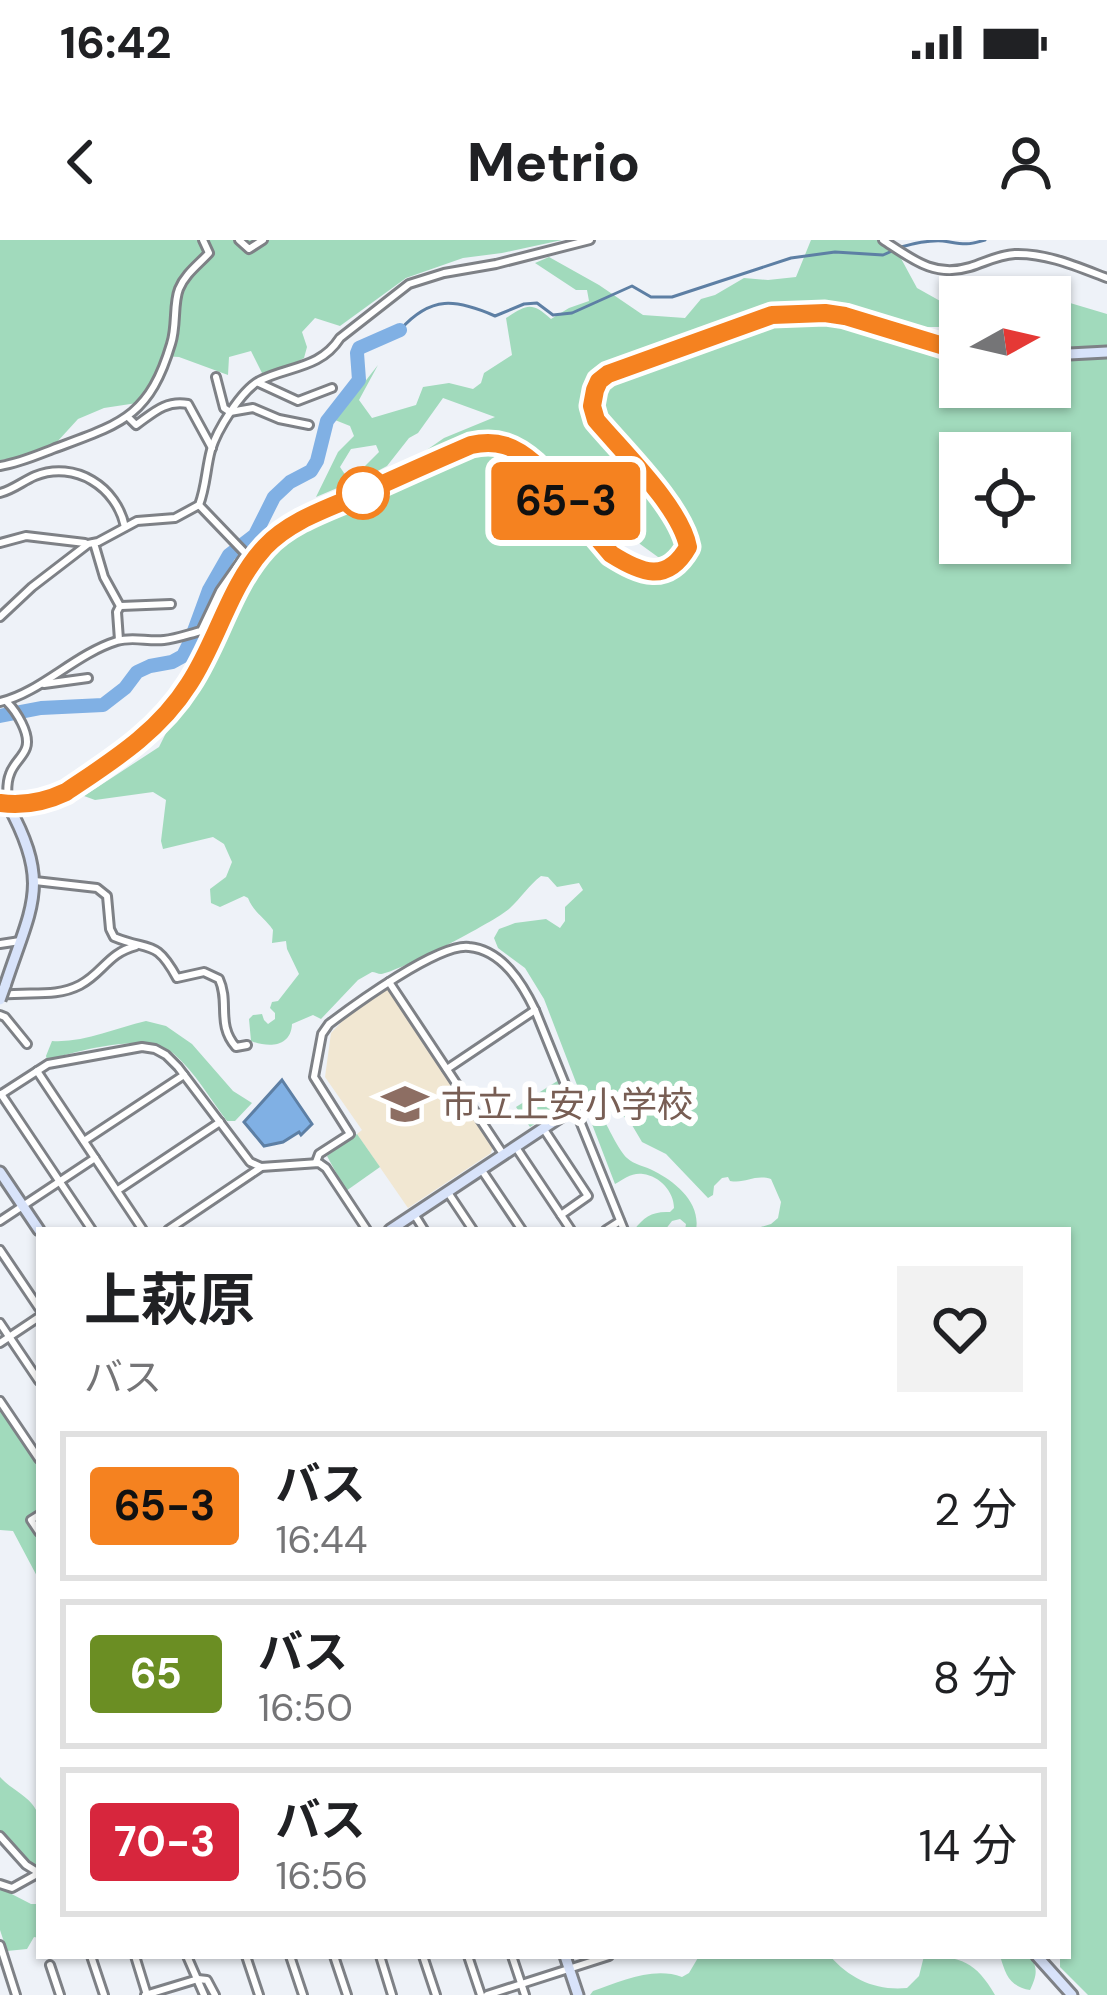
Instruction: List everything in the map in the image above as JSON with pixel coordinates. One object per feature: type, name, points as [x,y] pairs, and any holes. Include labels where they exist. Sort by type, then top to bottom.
[{"type":"main road","points":[[4,804],[41,801],[66,792],[139,742],[168,715],[192,680],[250,567],[267,545],[318,513],[471,445],[497,443],[522,452],[535,464],[611,554],[639,569],[665,570],[688,547],[685,532],[596,420],[592,406],[599,381],[621,367],[760,318],[796,313],[845,316],[939,345]]},
{"type":"main road","points":[[1071,354],[1107,352]]},
{"type":"main road","points":[[2,994],[31,912],[35,881],[20,827],[4,804]]},
{"type":"main road","points":[[395,1227],[574,1108]]},
{"type":"main road","points":[[0,1172],[37,1227]]},
{"type":"main road","points":[[567,1959],[578,1995]]},
{"type":"main road","points":[[1040,1959],[1072,1995]]},
{"type":"street","points":[[0,466],[82,439],[128,417],[154,390],[176,327],[178,290],[209,253],[203,240]]},
{"type":"street","points":[[239,240],[249,249],[263,240]]},
{"type":"street","points":[[0,617],[91,543],[137,521],[175,518],[199,505],[212,448],[230,412],[256,382],[307,367],[332,351],[340,338],[409,284],[590,240]]},
{"type":"street","points":[[884,240],[935,271],[968,268],[1014,254],[1052,258],[1107,278]]},
{"type":"street","points":[[216,377],[224,408],[230,412],[253,408],[309,425]]},
{"type":"street","points":[[256,382],[298,401],[332,388]]},
{"type":"street","points":[[128,417],[136,425],[163,406],[188,404],[212,448]]},
{"type":"street","points":[[0,493],[34,476],[72,471],[113,495],[125,527]]},
{"type":"street","points":[[44,684],[58,671],[119,640],[160,641],[201,631],[220,591],[246,554],[199,505]]},
{"type":"street","points":[[0,543],[26,536],[91,543]]},
{"type":"street","points":[[91,543],[120,606]]},
{"type":"street","points":[[120,606],[171,604]]},
{"type":"street","points":[[119,640],[120,606]]},
{"type":"street","points":[[3,702],[44,684],[88,678]]},
{"type":"street","points":[[3,702],[14,709],[27,738],[26,750],[10,771],[4,804]]},
{"type":"street","points":[[35,881],[97,888],[106,896],[114,937],[156,948],[177,978],[204,972],[219,979],[231,1044],[247,1045]]},
{"type":"street","points":[[0,944],[20,941]]},
{"type":"street","points":[[2,994],[56,993],[80,985],[107,960],[138,943]]},
{"type":"street","points":[[316,1162],[320,1154],[350,1134],[314,1077],[322,1034],[340,1015],[389,982],[468,946],[499,960],[513,973],[535,1010],[623,1227]]},
{"type":"street","points":[[389,982],[503,1154]]},
{"type":"street","points":[[446,1069],[535,1010]]},
{"type":"street","points":[[0,1015],[27,1043]]},
{"type":"street","points":[[90,1227],[1,1095],[64,1059],[154,1048],[184,1075],[250,1162],[261,1167]]},
{"type":"street","points":[[37,1071],[141,1227]]},
{"type":"street","points":[[84,1142],[184,1075]]},
{"type":"street","points":[[117,1191],[220,1122]]},
{"type":"street","points":[[543,1128],[588,1196],[561,1215]]},
{"type":"street","points":[[515,1146],[569,1227]]},
{"type":"street","points":[[0,1221],[95,1158]]},
{"type":"street","points":[[172,1227],[261,1167],[316,1162],[326,1168],[365,1227]]},
{"type":"street","points":[[481,1168],[520,1227]]},
{"type":"street","points":[[448,1191],[471,1227]]},
{"type":"street","points":[[414,1214],[422,1227]]},
{"type":"street","points":[[611,1227],[620,1221]]},
{"type":"street","points":[[0,1250],[36,1308]]},
{"type":"street","points":[[0,1343],[36,1315]]},
{"type":"street","points":[[0,1323],[36,1378]]},
{"type":"street","points":[[0,1401],[36,1455]]},
{"type":"street","points":[[0,1836],[36,1872]]},
{"type":"street","points":[[0,1885],[12,1888],[36,1876]]},
{"type":"street","points":[[0,1945],[16,1995]]},
{"type":"street","points":[[92,1959],[104,1995]]},
{"type":"street","points":[[136,1959],[146,1995],[198,1978],[208,1980],[215,1995]]},
{"type":"street","points":[[188,1959],[204,1995]]},
{"type":"street","points":[[247,1959],[259,1995]]},
{"type":"street","points":[[291,1959],[303,1995]]},
{"type":"street","points":[[335,1959],[347,1995]]},
{"type":"street","points":[[381,1959],[392,1995]]},
{"type":"street","points":[[425,1959],[436,1995]]},
{"type":"street","points":[[469,1959],[484,1995],[599,1959]]},
{"type":"street","points":[[513,1959],[525,1995]]},
{"type":"street","points":[[50,1965],[60,1995]]},
{"type":"shaded area","name":"市立上安小学校","points":[[390,990],[493,1145],[491,1153],[408,1208],[325,1077],[331,1033],[356,1007]]},
{"type":"green space","points":[[0,240],[562,240],[463,258],[406,278],[340,326],[315,318],[302,332],[307,347],[304,358],[283,369],[262,373],[251,351],[229,357],[228,375],[179,357],[162,356],[154,379],[137,403],[104,408],[78,419],[57,442],[22,458],[0,460]]},
{"type":"green space","points":[[811,240],[891,240],[917,288],[939,300],[939,327],[920,327],[939,339],[939,408],[1071,408],[1071,303],[1107,314],[1107,1995],[1088,1995],[1060,1967],[1060,1959],[1071,1959],[1071,1227],[761,1227],[778,1218],[781,1202],[771,1179],[736,1182],[722,1178],[708,1198],[666,1154],[642,1142],[629,1120],[607,1112],[602,1116],[624,1155],[671,1181],[685,1194],[697,1220],[696,1227],[686,1227],[680,1219],[667,1227],[637,1227],[649,1216],[670,1212],[672,1196],[649,1175],[632,1175],[615,1184],[544,999],[525,968],[498,948],[494,938],[499,929],[515,923],[546,919],[560,928],[565,907],[583,890],[579,883],[557,887],[541,876],[500,915],[406,965],[381,974],[372,972],[358,980],[321,1019],[313,1015],[292,1024],[283,1041],[265,1045],[251,1041],[249,1019],[262,1014],[268,1024],[275,1019],[272,1002],[278,1001],[299,974],[286,941],[272,943],[273,930],[248,898],[220,907],[211,903],[210,889],[226,877],[232,862],[224,844],[213,837],[163,849],[166,800],[153,792],[95,800],[84,796],[159,747],[252,579],[286,541],[321,523],[444,438],[495,417],[443,398],[387,466],[354,477],[379,452],[376,445],[351,449],[340,467],[348,479],[316,497],[338,452],[354,436],[350,426],[335,420],[378,365],[359,400],[372,418],[416,405],[423,387],[449,383],[473,389],[484,373],[512,355],[506,318],[529,307],[551,319],[589,301],[587,290],[576,290],[535,263],[549,257],[643,315],[685,318],[701,299],[744,278],[796,277]],"holes":[[[556,462],[592,480],[597,501],[658,557],[686,564],[660,577],[638,578],[619,570],[601,555],[538,477]]]},
{"type":"green space","points":[[146,1021],[166,1026],[192,1044],[233,1091],[252,1103],[235,1121],[227,1121],[182,1061],[148,1044],[113,1045],[47,1060],[52,1041]]},
{"type":"green space","points":[[559,1080],[564,1105],[530,1127],[516,1107]]},
{"type":"green space","points":[[357,1134],[380,1167],[346,1191],[327,1156]]},
{"type":"green space","points":[[0,1410],[36,1463],[36,1511],[26,1519],[36,1534],[36,1574],[13,1531],[0,1530]]},
{"type":"green space","points":[[0,1777],[36,1810],[36,1865],[0,1831]]},
{"type":"green space","points":[[0,1888],[36,1904],[36,1937],[27,1949],[7,1951],[0,1930]]},
{"type":"green space","points":[[697,1959],[833,1959],[864,1982],[907,1988],[919,1976],[923,1959],[954,1959],[974,1968],[995,1995],[590,1995],[648,1974],[682,1977]]},
{"type":"green space","points":[[1001,1959],[1032,1959],[1036,1973],[1030,1990],[1017,1986]]},
{"type":"water","points":[[282,1080],[312,1124],[301,1135],[264,1146],[244,1122]]},
{"type":"waterway","points":[[901,247],[985,240]]},
{"type":"waterway","points":[[400,330],[422,311],[445,304],[495,316],[537,303],[553,315],[572,313],[632,286],[651,297],[672,297],[791,258],[892,251]]},
{"type":"waterway","points":[[0,716],[41,708],[103,705],[137,672],[183,656],[209,590],[229,555],[255,535],[274,497],[311,471],[317,461],[327,421],[359,380],[359,348],[400,330]]},
{"type":"bus line","name":"65-3","points":[[0,803],[54,798],[139,742],[168,715],[192,680],[238,586],[267,545],[318,513],[471,445],[497,443],[522,452],[535,464],[611,554],[639,569],[665,570],[688,547],[685,532],[596,420],[592,406],[599,381],[621,367],[772,315],[845,316],[939,345]]},
{"type":"place","name":"市立上安小学校","points":[[405,1104]]}]
